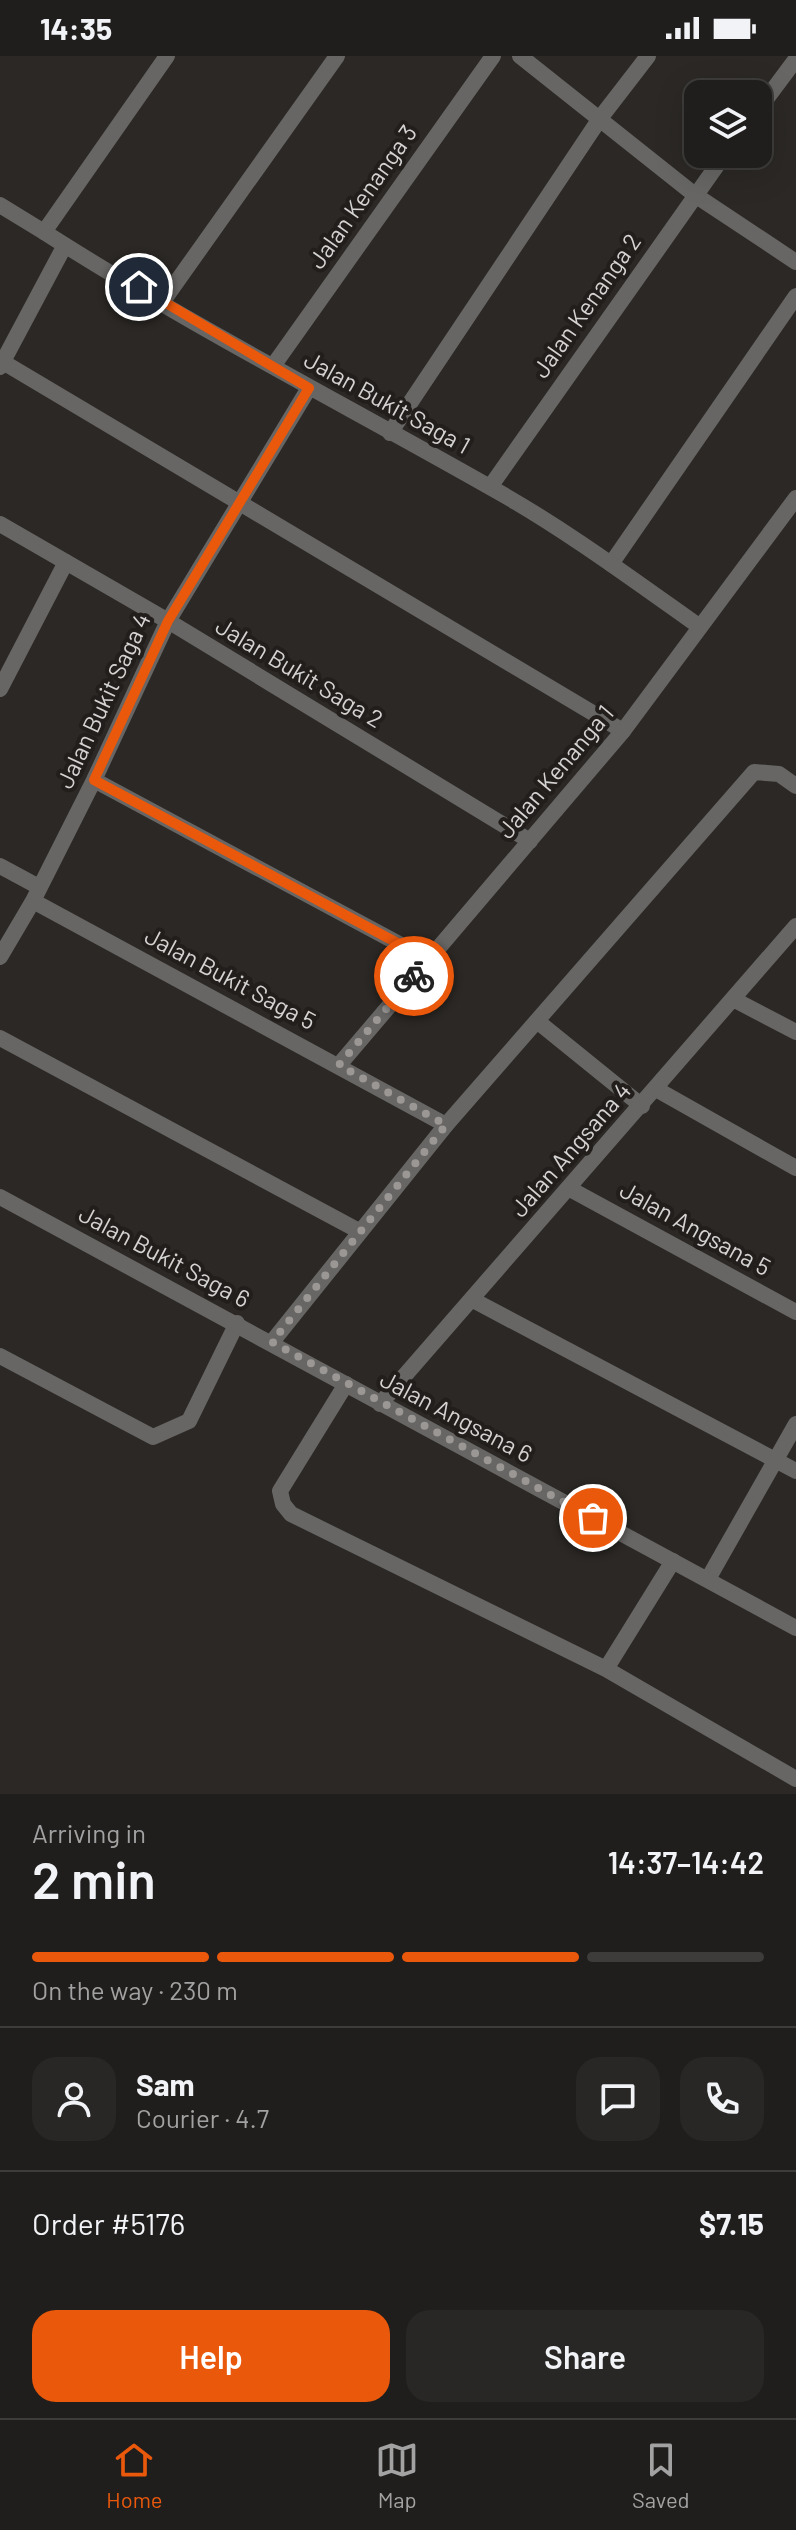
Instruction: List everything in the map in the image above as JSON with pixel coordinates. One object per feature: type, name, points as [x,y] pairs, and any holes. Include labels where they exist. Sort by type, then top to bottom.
[{"type":"street","points":[[44,232],[167,56]]},
{"type":"street","points":[[163,301],[337,56]]},
{"type":"street","name":"Jalan Kenanga 3","points":[[273,366],[493,56]]},
{"type":"street","points":[[520,56],[601,117],[695,195],[796,262]]},
{"type":"street","points":[[390,433],[601,117],[648,56]]},
{"type":"street","points":[[772,91],[796,59]]},
{"type":"street","name":"Jalan Kenanga 2","points":[[490,487],[715,168]]},
{"type":"street","name":"Jalan Bukit Saga 1","points":[[0,205],[309,388],[490,487],[611,564],[700,627]]},
{"type":"street","points":[[65,245],[1,364],[241,502],[623,731]]},
{"type":"street","points":[[611,564],[796,296]]},
{"type":"street","name":"Jalan Bukit Saga 4","points":[[0,957],[94,780],[168,621],[309,388]]},
{"type":"street","name":"Jalan Kenanga 1","points":[[339,1065],[623,731],[796,498]]},
{"type":"street","name":"Jalan Bukit Saga 2","points":[[0,524],[168,621],[530,841]]},
{"type":"street","points":[[0,689],[66,562]]},
{"type":"street","points":[[272,1342],[446,1125],[754,772],[779,774],[796,786]]},
{"type":"street","points":[[94,780],[429,960]]},
{"type":"street","name":"Jalan Bukit Saga 5","points":[[0,866],[36,894],[446,1125]]},
{"type":"street","name":"Jalan Angsana 4","points":[[380,1404],[796,926]]},
{"type":"street","points":[[733,999],[796,1032]]},
{"type":"street","points":[[537,1021],[642,1106]]},
{"type":"street","points":[[0,1038],[359,1231]]},
{"type":"street","points":[[656,1089],[796,1168]]},
{"type":"street","name":"Jalan Angsana 5","points":[[570,1189],[796,1312]]},
{"type":"street","name":"Jalan Bukit Saga 6","points":[[0,1197],[346,1384]]},
{"type":"street","points":[[473,1300],[796,1471]]},
{"type":"street","points":[[0,1356],[153,1437],[189,1421],[237,1323]]},
{"type":"street","points":[[346,1384],[280,1491],[283,1504],[291,1514],[606,1669],[796,1779]]},
{"type":"street","name":"Jalan Angsana 6","points":[[346,1384],[796,1628]]},
{"type":"street","points":[[708,1579],[796,1424]]},
{"type":"street","points":[[606,1669],[673,1561]]},
{"type":"way so far","points":[[414,976],[339,1065],[446,1125],[272,1342],[380,1404],[593,1518]]},
{"type":"route","points":[[139,287],[309,388],[168,621],[94,780],[429,960],[414,976]]}]
